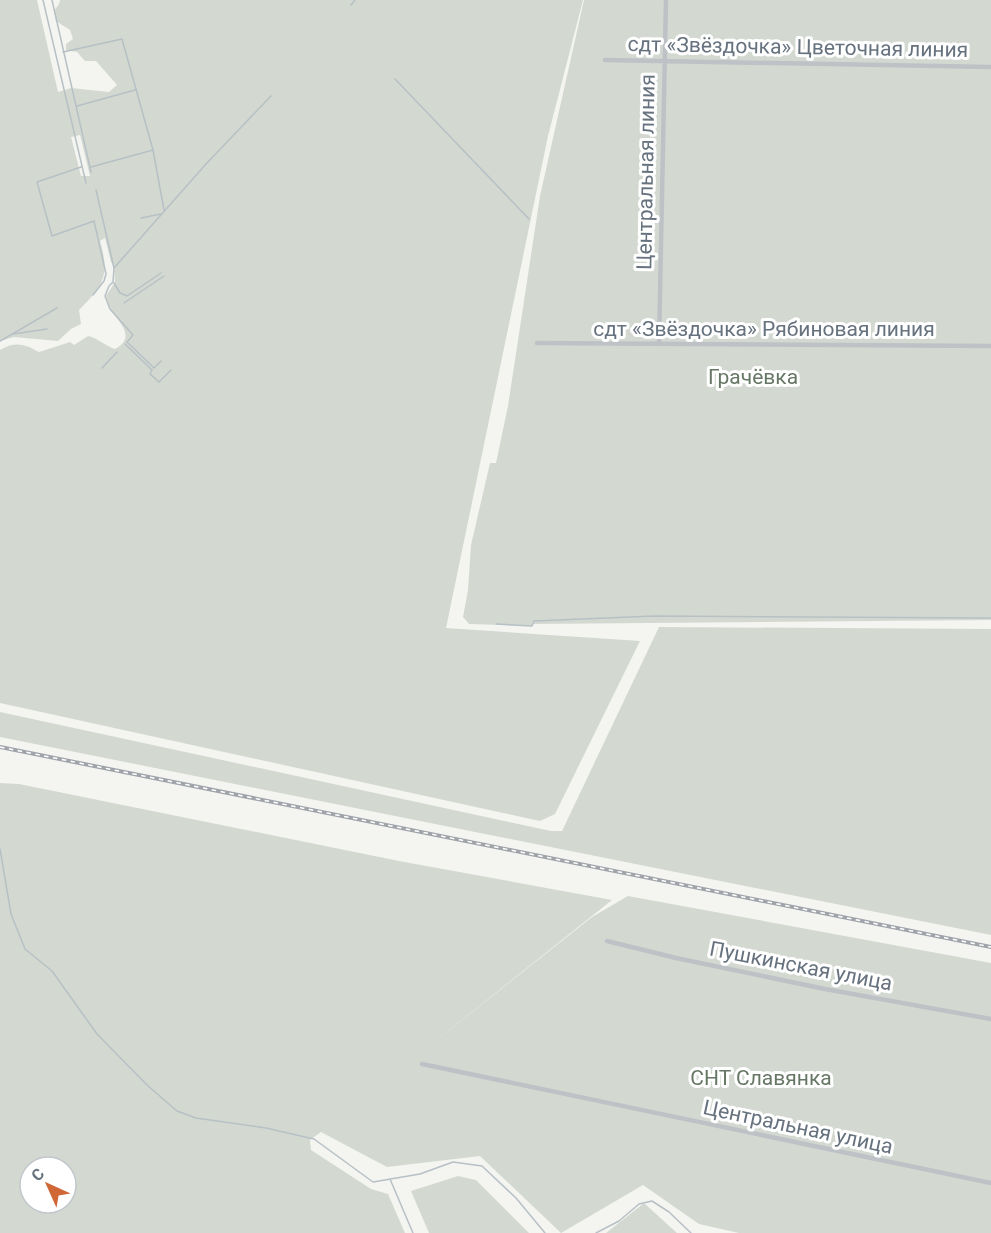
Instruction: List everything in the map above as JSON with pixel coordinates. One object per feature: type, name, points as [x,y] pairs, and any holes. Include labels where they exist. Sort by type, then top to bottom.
[{"type":"street","name":"Центральная линия","points":[[659,344],[666,0]]},
{"type":"street","name":"сдт «Звёздочка» Цветочная линия","points":[[604,60],[991,67]]},
{"type":"street","name":"сдт «Звёздочка» Рябиновая линия","points":[[537,343],[991,346]]},
{"type":"street","name":"Пушкинская улица","points":[[607,941],[814,987],[991,1019]]},
{"type":"street","name":"Центральная улица","points":[[422,1064],[991,1183]]},
{"type":"green space","points":[[0,0],[37,0],[58,92],[71,88],[109,92],[117,85],[96,61],[85,61],[77,52],[66,50],[66,44],[73,39],[70,30],[56,21],[54,11],[60,0],[583,0],[548,136],[446,628],[640,641],[555,814],[540,821],[0,703],[0,350],[10,345],[20,345],[39,352],[70,342],[74,345],[88,336],[115,349],[125,340],[126,335],[122,325],[111,310],[106,296],[115,282],[114,266],[105,238],[100,241],[104,263],[103,279],[79,310],[81,324],[71,329],[58,341],[14,337],[0,341]],"holes":[[[80,135],[90,176],[81,176],[71,137]]]},
{"type":"green space","name":"Грачёвка","points":[[584,0],[991,0],[991,620],[533,624],[532,626],[469,624],[463,617],[468,590],[471,545],[490,463],[496,463],[508,406],[540,196]]},
{"type":"green space","points":[[659,627],[991,629],[991,935],[0,737],[0,712],[551,831],[562,831]]},
{"type":"green space","name":"СНТ Славянка","points":[[0,783],[19,784],[399,861],[612,900],[418,1055],[592,917],[628,896],[991,963],[991,1233],[739,1233],[699,1224],[643,1185],[561,1233],[480,1156],[387,1167],[321,1132],[310,1140],[311,1150],[371,1189],[388,1194],[405,1233],[0,1233]]},
{"type":"green space","points":[[458,1176],[476,1180],[529,1233],[429,1233],[411,1191]]},
{"type":"green space","points":[[644,1203],[677,1233],[606,1233]]},
{"type":"waterway","points":[[43,0],[86,183]]},
{"type":"waterway","points":[[52,0],[91,172]]},
{"type":"waterway","points":[[351,5],[355,0]]},
{"type":"waterway","points":[[63,52],[122,39],[153,150],[164,210]]},
{"type":"waterway","points":[[395,79],[529,219]]},
{"type":"waterway","points":[[77,106],[135,90]]},
{"type":"waterway","points":[[161,361],[154,368],[127,342],[133,335],[110,309],[105,296],[113,282],[114,268],[206,164],[271,96]]},
{"type":"waterway","points":[[91,167],[153,150]]},
{"type":"waterway","points":[[81,167],[37,182],[52,236],[94,221],[106,274],[104,281],[93,295]]},
{"type":"waterway","points":[[96,190],[114,268]]},
{"type":"waterway","points":[[141,218],[161,214]]},
{"type":"waterway","points":[[114,283],[120,293],[127,296],[161,273]]},
{"type":"waterway","points":[[124,303],[164,276]]},
{"type":"waterway","points":[[0,341],[57,308]]},
{"type":"waterway","points":[[13,334],[47,329]]},
{"type":"waterway","points":[[125,344],[152,370],[150,374],[159,382],[171,370]]},
{"type":"waterway","points":[[102,368],[117,352]]},
{"type":"waterway","points":[[496,624],[532,626],[534,621],[654,616],[991,618]]},
{"type":"waterway","points":[[0,849],[11,914],[25,949],[52,971],[97,1034],[147,1085],[177,1111],[196,1118],[266,1128],[314,1139],[373,1182],[420,1174],[453,1162],[482,1166],[516,1198],[545,1233]]},
{"type":"waterway","points":[[390,1179],[413,1233]]},
{"type":"waterway","points":[[596,1233],[619,1221],[639,1204],[652,1201],[669,1212],[691,1233]]},
{"type":"railway","points":[[0,747],[991,947]]}]
